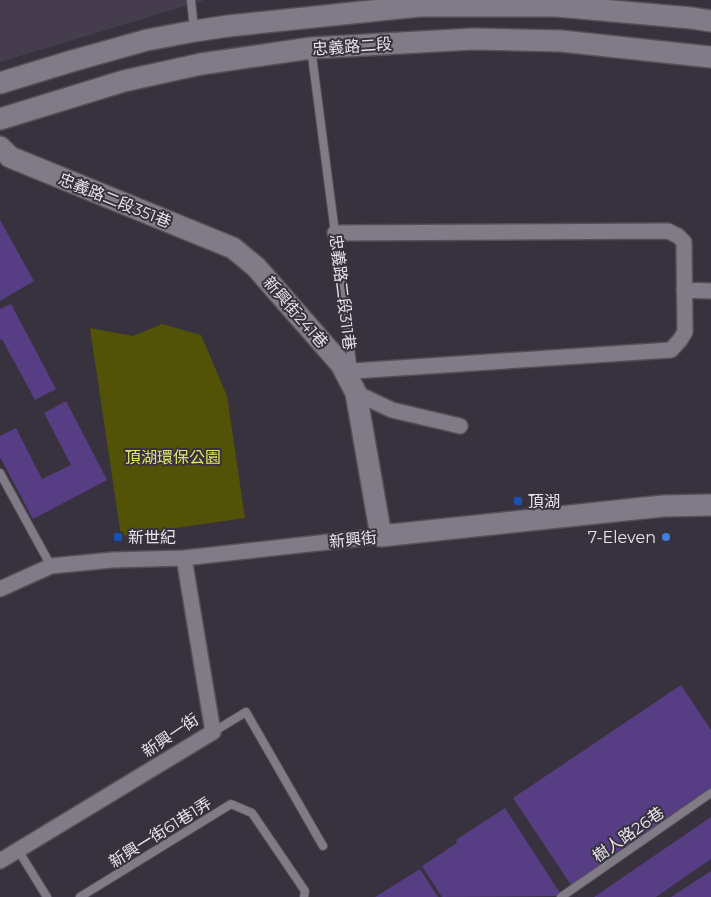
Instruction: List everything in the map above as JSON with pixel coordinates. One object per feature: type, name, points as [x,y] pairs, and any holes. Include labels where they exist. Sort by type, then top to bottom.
[{"type":"main road","name":"忠義路二段","points":[[0,83],[146,40],[228,26],[418,6],[557,3],[711,21]]},
{"type":"main road","name":"忠義路二段","points":[[0,119],[124,81],[201,64],[311,48],[473,39],[560,41],[711,57]]},
{"type":"main road","name":"忠義路二段351巷","points":[[0,148],[10,157],[233,248]]},
{"type":"main road","name":"新興街241巷","points":[[233,248],[256,267],[341,364],[356,393]]},
{"type":"main road","name":"忠義路二段311巷","points":[[356,393],[381,536]]},
{"type":"main road","name":"新興街","points":[[381,536],[663,506],[711,504]]},
{"type":"street","points":[[336,233],[668,231],[678,236],[684,242],[685,332],[671,350],[353,371]]},
{"type":"street","points":[[684,290],[711,291]]},
{"type":"street","points":[[356,393],[392,410],[460,426]]},
{"type":"street","name":"新興街","points":[[0,589],[51,566],[112,560],[184,558],[381,536]]},
{"type":"street","name":"新興一街","points":[[0,861],[213,732],[184,558]]},
{"type":"lane","points":[[191,0],[195,31]]},
{"type":"lane","name":"忠義路二段311巷","points":[[311,48],[356,393]]},
{"type":"lane","points":[[0,473],[51,566]]},
{"type":"lane","points":[[213,732],[246,712],[323,846]]},
{"type":"lane","name":"樹人路26巷","points":[[561,897],[711,793]]},
{"type":"lane","name":"新興一街61巷1弄","points":[[80,897],[231,804],[252,813],[305,894]]},
{"type":"lane","points":[[18,850],[47,897]]},
{"type":"shaded area","points":[[0,0],[205,0],[0,62]]},
{"type":"green space","name":"頂湖環保公園","points":[[162,324],[201,335],[227,396],[245,518],[121,536],[90,328],[133,336]]},
{"type":"building","points":[[0,220],[34,281],[0,301]]},
{"type":"building","points":[[11,304],[56,389],[35,400],[2,339],[0,340],[0,309]]},
{"type":"building","points":[[66,401],[107,480],[33,519],[0,457],[0,436],[16,428],[42,479],[71,465],[44,413]]},
{"type":"building","points":[[681,685],[711,730],[711,792],[571,885],[513,798]]},
{"type":"building","points":[[505,808],[562,896],[442,897],[422,866],[457,843],[456,840]]},
{"type":"building","points":[[711,817],[711,859],[656,897],[594,897]]},
{"type":"building","points":[[420,869],[438,897],[375,897],[388,889]]},
{"type":"building","points":[[711,871],[711,897],[671,897]]},
{"type":"place","name":"頂湖","points":[[518,501]]},
{"type":"place","name":"新世紀","points":[[118,537]]},
{"type":"place","name":"7-Eleven","points":[[666,537]]}]
